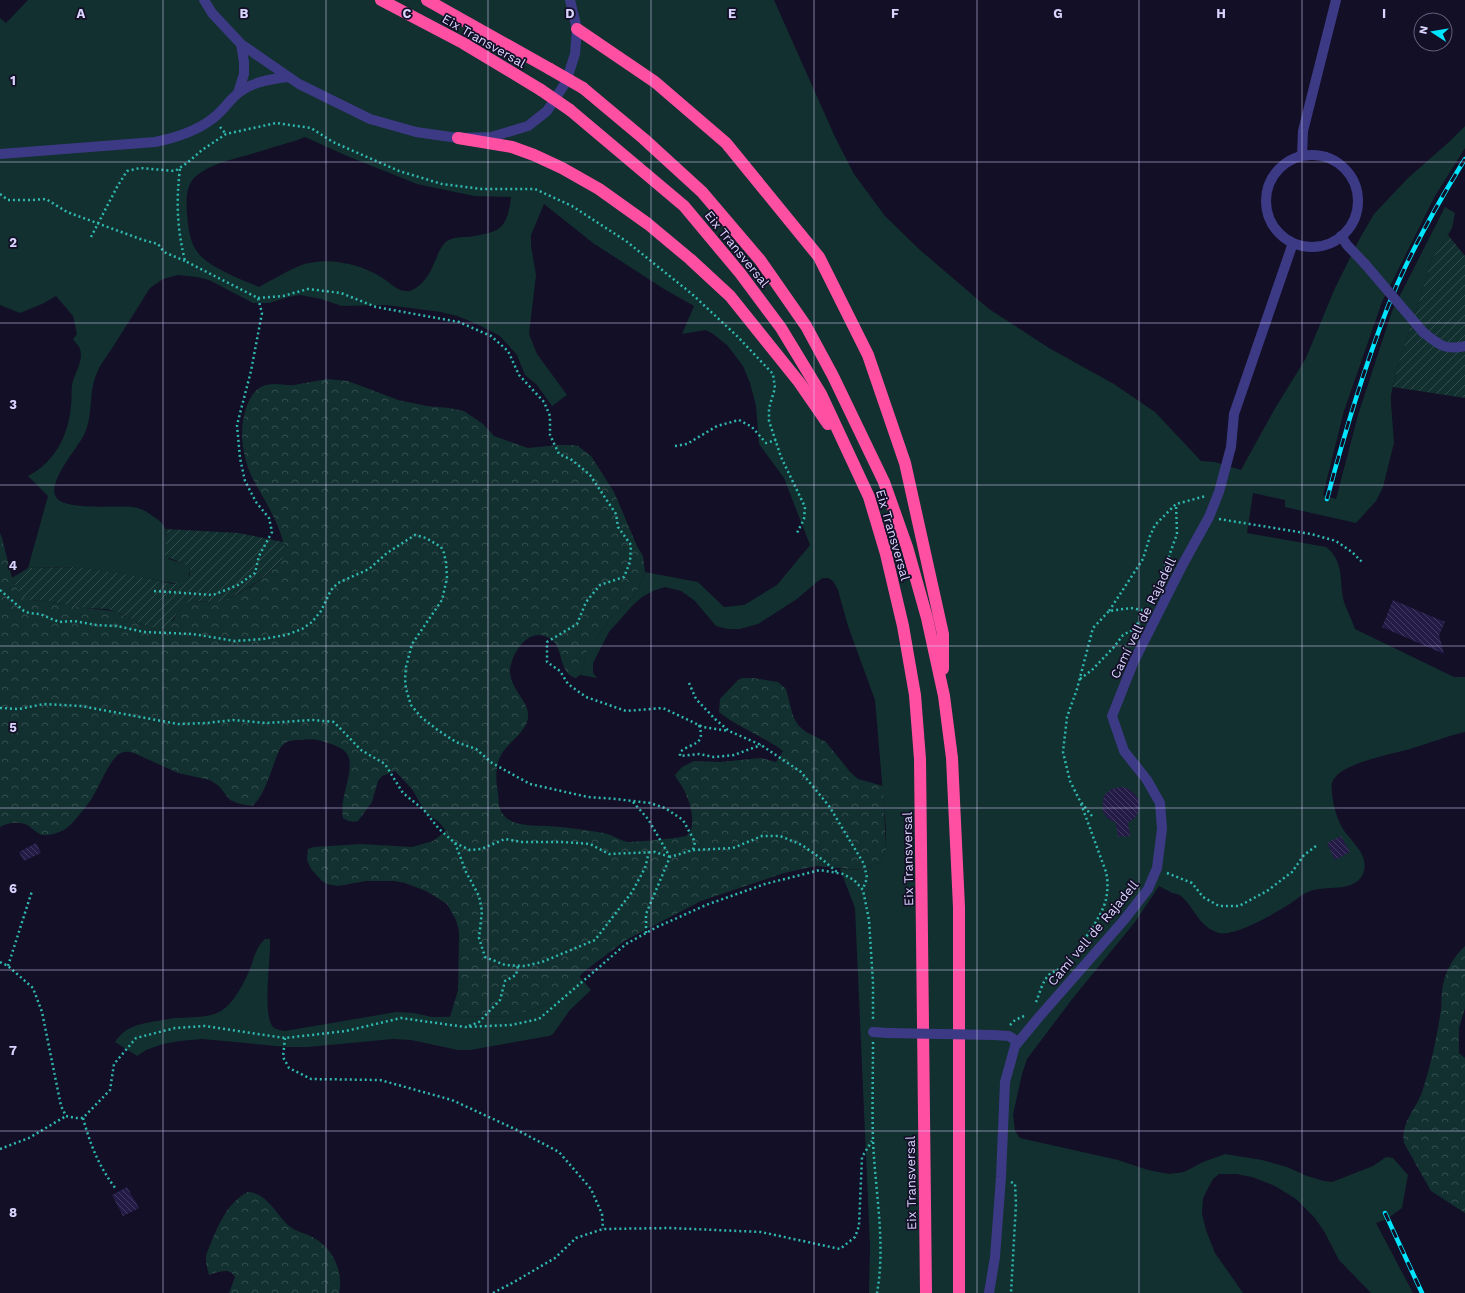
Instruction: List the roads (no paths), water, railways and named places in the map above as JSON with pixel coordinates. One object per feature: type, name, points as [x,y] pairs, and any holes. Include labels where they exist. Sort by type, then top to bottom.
[{"type":"highway","name":"Eix Transversal","points":[[381,0],[463,43],[541,90],[570,110],[684,206],[740,273],[781,328],[821,394],[870,497],[886,554],[903,626],[915,695],[920,759],[926,1293]]},
{"type":"highway","name":"Eix Transversal","points":[[427,0],[583,88],[644,139],[702,192],[760,260],[806,326],[833,376],[884,482],[911,562],[927,618],[944,696],[952,758],[959,908],[959,1293]]},
{"type":"highway","points":[[577,29],[655,82],[726,143],[819,257],[868,355],[905,463],[943,634],[944,696]]},
{"type":"highway","points":[[458,138],[512,147],[534,154],[562,168],[599,189],[648,224],[690,259],[730,296],[799,382],[824,417],[870,497]]},
{"type":"street","points":[[204,0],[212,13],[241,44],[299,84],[370,119],[416,132],[458,138],[491,137],[528,126],[547,111],[566,82],[575,54],[577,29],[570,0]]},
{"type":"street","points":[[1302,156],[1303,131],[1336,0]]},
{"type":"street","points":[[238,93],[244,74],[241,44]]},
{"type":"street","points":[[0,154],[155,142],[174,138],[192,132],[213,119],[238,93],[254,84],[272,79],[288,77]]},
{"type":"street","points":[[1302,156],[1318,156],[1333,160],[1351,177],[1356,189],[1357,202],[1355,215],[1350,226],[1341,236],[1330,243],[1305,247],[1293,243],[1281,236],[1272,225],[1267,212],[1266,199],[1268,187],[1273,176],[1290,160],[1302,156]]},
{"type":"street","points":[[1341,236],[1347,245],[1366,264],[1423,332],[1439,345],[1456,348],[1465,346]]},
{"type":"street","name":"Camí vell de Rajadell","points":[[989,1293],[995,1257],[1001,1177],[1005,1082],[1015,1046],[1148,889],[1157,868],[1162,829],[1160,803],[1147,780],[1124,750],[1112,716],[1134,661],[1209,517],[1219,492],[1231,447],[1234,414],[1293,243]]},
{"type":"street","points":[[873,1032],[1009,1036],[1018,1042]]},
{"type":"railway","points":[[1327,499],[1354,403],[1387,309],[1423,232],[1465,159]]},
{"type":"railway","points":[[1385,1213],[1422,1293]]}]
